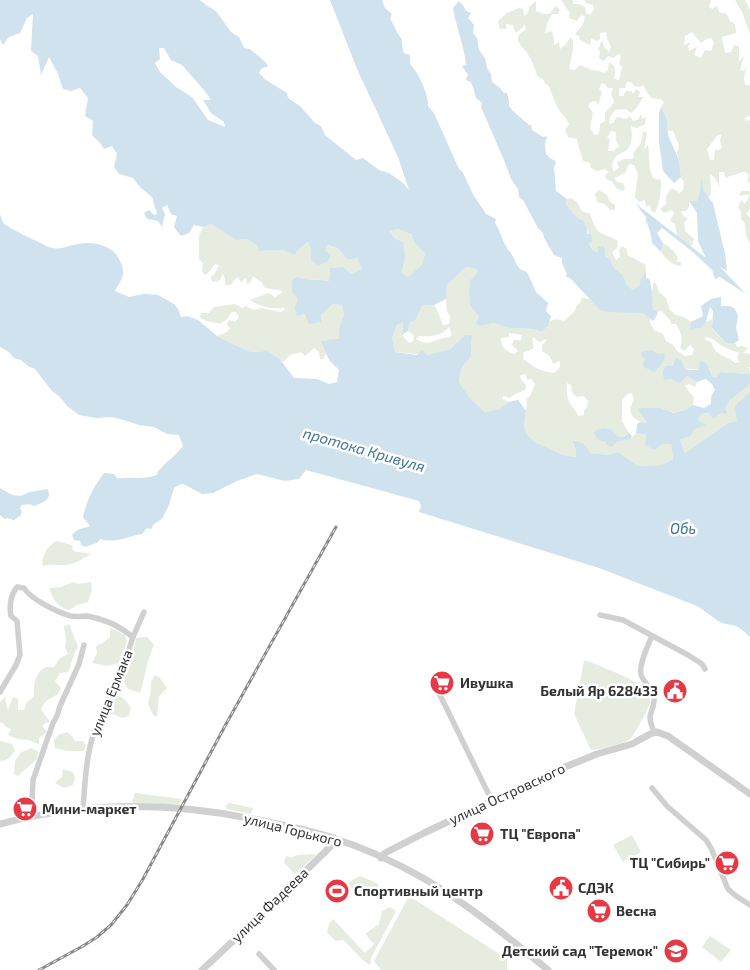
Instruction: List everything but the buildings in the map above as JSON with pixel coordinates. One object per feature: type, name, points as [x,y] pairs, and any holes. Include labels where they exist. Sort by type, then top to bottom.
[{"type":"street","name":"улица Ермака","points":[[0,692],[20,655],[17,621],[11,616],[9,608],[17,586],[24,588],[27,593],[49,607],[72,616],[88,616],[105,620],[125,630],[133,637]]},
{"type":"street","name":"улица Ермака","points":[[83,809],[85,770],[91,740],[144,612]]},
{"type":"street","points":[[600,615],[623,620],[688,655],[702,664],[705,669]]},
{"type":"street","points":[[652,636],[640,670],[654,699],[650,719],[654,732],[660,732],[665,735],[750,794]]},
{"type":"street","points":[[34,816],[32,802],[33,780],[53,723],[79,664],[84,644]]},
{"type":"street","points":[[438,691],[492,801]]},
{"type":"street","name":"улица Островского","points":[[382,858],[385,853],[394,848],[560,768],[625,746],[654,732]]},
{"type":"street","points":[[652,788],[667,806],[706,840],[728,889],[750,905]]},
{"type":"street","name":"улица Горького","points":[[0,824],[55,812],[158,806],[211,811],[306,830],[334,838],[382,858],[434,885],[483,917],[548,970]]},
{"type":"street","name":"улица Фадеева","points":[[202,970],[330,847],[334,838]]},
{"type":"street","points":[[259,954],[274,970]]},
{"type":"shaded area","points":[[561,0],[573,0],[573,4],[585,7],[586,13],[590,15],[594,9],[593,5],[586,3],[585,0],[711,0],[709,6],[712,9],[717,6],[719,12],[727,14],[730,21],[735,24],[736,33],[722,37],[725,53],[731,52],[734,45],[739,46],[739,62],[744,56],[740,70],[744,71],[747,65],[744,78],[745,85],[750,85],[750,116],[744,119],[750,120],[750,182],[747,183],[749,175],[744,171],[726,178],[724,172],[719,172],[719,187],[716,179],[710,174],[711,192],[709,198],[704,191],[701,180],[697,201],[689,201],[689,207],[686,211],[681,211],[684,217],[688,218],[684,223],[685,231],[694,239],[691,247],[677,236],[675,224],[670,220],[674,214],[672,210],[664,213],[660,209],[666,204],[666,197],[670,189],[674,189],[679,193],[683,190],[684,183],[681,177],[677,153],[679,145],[673,131],[668,131],[667,119],[661,107],[664,102],[651,97],[643,85],[640,87],[634,86],[631,82],[627,82],[625,88],[619,88],[619,96],[623,96],[626,91],[631,91],[633,94],[636,89],[640,92],[638,97],[644,97],[631,113],[626,109],[615,110],[610,117],[609,124],[613,123],[617,117],[626,119],[630,116],[633,121],[638,120],[641,114],[642,119],[646,117],[645,124],[637,128],[631,126],[630,144],[627,150],[615,158],[612,169],[613,172],[619,168],[617,162],[624,159],[633,159],[634,152],[641,143],[643,131],[647,133],[644,150],[648,145],[651,174],[653,178],[661,180],[660,197],[655,213],[651,211],[650,205],[646,207],[645,200],[639,202],[635,197],[638,174],[634,165],[629,164],[625,173],[614,178],[617,182],[623,183],[625,189],[623,191],[616,188],[612,181],[606,179],[605,175],[609,172],[605,169],[597,171],[591,168],[590,163],[583,161],[577,139],[568,137],[565,130],[569,124],[560,112],[549,86],[543,79],[537,76],[530,58],[519,43],[519,36],[526,30],[525,25],[516,33],[513,25],[506,24],[506,29],[500,29],[498,21],[507,13],[519,8],[523,9],[524,16],[528,13],[529,7],[536,1],[536,11],[544,14],[549,14],[556,6],[560,10],[558,14],[552,14],[547,23],[545,33],[552,31],[554,45],[559,42],[560,49],[570,37],[573,40],[569,69],[575,70],[580,65],[604,73],[608,70],[609,62],[614,66],[614,79],[619,80],[622,67],[619,64],[621,55],[618,54],[613,58],[608,56],[604,61],[599,58],[600,51],[598,49],[602,40],[604,47],[609,52],[611,47],[606,32],[600,33],[600,39],[596,41],[591,38],[590,45],[580,40],[579,36],[575,34],[582,26],[585,17],[581,15],[577,21],[569,18],[570,13]],"holes":[[[692,32],[701,43],[711,38],[714,43],[711,51],[705,50],[701,58],[694,55],[697,47],[689,51],[688,46],[691,42],[684,45],[685,36]],[[602,83],[608,88],[613,88],[611,94],[614,102],[605,113],[605,121],[600,124],[599,134],[594,135],[590,128],[593,113],[588,106],[590,102],[596,101],[598,106],[602,92],[599,89]],[[611,131],[616,132],[616,140],[619,146],[614,151],[608,151],[610,139],[607,138]],[[722,134],[720,141],[722,147],[720,150],[715,149],[714,160],[710,160],[707,149],[717,136]]]},
{"type":"shaded area","points":[[735,0],[745,0],[750,10],[750,34],[742,12]]},
{"type":"shaded area","points":[[599,190],[607,195],[610,202],[615,205],[615,210],[610,210],[605,204],[597,202],[595,194]]},
{"type":"shaded area","points":[[741,191],[750,191],[750,209],[746,214],[750,218],[750,243],[746,236],[745,223],[741,219],[741,212],[738,207],[741,200],[745,204],[749,197],[748,194],[739,196]]},
{"type":"shaded area","points":[[571,198],[577,202],[582,211],[590,214],[598,231],[618,241],[617,248],[612,252],[616,260],[620,257],[619,250],[622,246],[627,249],[627,255],[645,264],[646,272],[641,278],[639,287],[633,290],[626,284],[623,275],[615,269],[609,259],[593,250],[589,242],[587,227],[583,220],[577,218],[566,204],[567,199]]},
{"type":"shaded area","points":[[211,224],[236,240],[247,239],[258,245],[259,251],[282,250],[295,255],[308,242],[311,251],[325,250],[327,245],[339,249],[348,260],[357,258],[362,269],[352,274],[343,267],[330,268],[329,281],[297,277],[297,316],[305,314],[321,315],[333,304],[342,305],[344,315],[339,327],[339,339],[322,341],[326,354],[323,359],[320,359],[319,352],[314,348],[305,356],[301,352],[290,355],[283,362],[267,351],[251,352],[217,336],[227,332],[230,328],[227,324],[229,320],[235,322],[239,317],[236,312],[232,312],[220,324],[200,317],[201,313],[209,313],[214,307],[235,304],[242,308],[246,306],[254,310],[261,308],[281,312],[285,310],[284,308],[262,306],[250,300],[269,293],[275,297],[283,291],[265,288],[253,276],[247,285],[246,278],[241,282],[238,277],[231,285],[225,285],[223,274],[219,281],[213,282],[210,278],[219,265],[215,264],[204,275],[202,270],[203,263],[199,259],[199,236],[203,227]]},
{"type":"shaded area","points":[[398,229],[411,234],[415,243],[425,254],[423,265],[408,277],[402,274],[405,257],[389,231]]},
{"type":"shaded area","points":[[663,243],[675,253],[678,258],[676,261],[681,262],[681,266],[672,263],[661,252]]},
{"type":"shaded area","points":[[466,267],[476,269],[477,273],[470,280],[470,305],[479,317],[480,326],[494,323],[509,328],[533,329],[542,332],[550,321],[557,319],[564,321],[574,312],[577,305],[581,302],[581,298],[586,298],[604,311],[644,313],[650,319],[654,330],[663,334],[666,341],[673,345],[677,351],[685,356],[692,355],[694,349],[690,345],[684,351],[680,348],[682,341],[676,324],[671,324],[670,320],[661,311],[658,312],[653,309],[652,292],[654,282],[659,292],[666,298],[670,310],[691,322],[691,330],[703,328],[706,322],[712,319],[712,329],[726,343],[735,343],[737,347],[748,348],[743,353],[750,354],[750,374],[720,372],[716,377],[712,376],[710,368],[691,369],[673,366],[664,380],[671,379],[677,381],[687,376],[697,382],[695,387],[689,384],[685,386],[694,398],[693,405],[682,412],[661,408],[643,417],[647,424],[638,421],[632,416],[630,409],[634,400],[632,393],[627,394],[622,401],[622,421],[629,433],[624,437],[618,437],[612,430],[606,441],[614,443],[631,439],[636,433],[647,435],[662,444],[671,444],[673,459],[662,465],[638,466],[618,452],[609,455],[591,453],[583,443],[574,440],[576,457],[563,455],[535,442],[525,434],[526,399],[530,396],[535,384],[531,379],[527,380],[526,374],[521,375],[520,378],[526,385],[525,390],[510,398],[503,396],[502,399],[509,402],[500,409],[485,412],[470,398],[459,382],[461,369],[471,356],[472,335],[465,335],[450,349],[427,355],[395,352],[392,338],[397,325],[403,323],[402,335],[409,343],[413,341],[414,336],[408,331],[409,323],[415,321],[422,306],[434,305],[443,325],[449,324],[450,317],[446,301],[447,285]],"holes":[[[449,327],[452,335],[428,343],[416,339],[419,336],[436,335]],[[509,333],[522,335],[521,340],[514,340],[512,345],[518,351],[514,354],[506,350],[502,344],[501,338],[509,337]],[[533,337],[540,342],[545,339],[547,340],[542,345],[542,351],[549,356],[553,364],[560,361],[560,367],[554,373],[541,370],[530,364],[523,358],[524,352],[534,348]],[[710,338],[720,345],[739,353],[737,358],[740,362],[735,363],[719,353],[711,342],[704,339]],[[567,383],[571,385],[572,392],[576,397],[584,396],[588,401],[584,415],[578,416],[571,405]]]},
{"type":"shaded area","points":[[750,384],[750,392],[745,396],[737,421],[728,423],[685,453],[680,440],[691,436],[695,429],[705,425],[698,420],[701,414],[725,408],[730,400]]},
{"type":"shaded area","points":[[56,541],[72,545],[73,551],[91,554],[71,564],[43,566],[42,562],[45,552]]},
{"type":"shaded area","points":[[73,582],[78,584],[91,582],[92,590],[88,602],[77,605],[69,610],[61,607],[56,602],[49,588],[61,587]]},
{"type":"shaded area","points":[[69,624],[78,647],[68,672],[60,673],[55,681],[61,688],[58,694],[46,701],[41,709],[50,722],[42,726],[47,732],[39,738],[39,744],[8,735],[11,729],[0,722],[0,702],[5,697],[8,710],[13,697],[18,699],[18,710],[24,710],[27,702],[34,697],[34,684],[39,672],[46,667],[54,667],[60,658],[68,654],[65,647],[64,626]]},
{"type":"shaded area","points":[[110,628],[125,635],[127,642],[119,663],[107,666],[92,663],[97,653],[96,646],[110,637]]},
{"type":"shaded area","points":[[147,637],[154,645],[140,693],[128,689],[124,682],[133,656],[136,638]]},
{"type":"shaded area","points":[[584,660],[628,678],[647,691],[650,700],[649,706],[638,728],[629,740],[591,750],[574,714]]},
{"type":"shaded area","points":[[155,675],[160,678],[167,688],[159,696],[157,717],[153,715],[148,704],[151,682]]},
{"type":"shaded area","points":[[117,695],[122,697],[131,708],[129,716],[122,718],[107,712],[113,698]]},
{"type":"shaded area","points":[[67,732],[75,741],[83,741],[86,746],[83,751],[67,751],[55,748],[54,740],[58,735]]},
{"type":"shaded area","points":[[0,741],[12,744],[15,751],[2,761],[0,761]]},
{"type":"shaded area","points":[[31,748],[38,751],[37,759],[18,776],[14,774],[15,761],[21,752]]},
{"type":"shaded area","points":[[63,769],[73,772],[75,778],[73,785],[64,788],[55,783],[62,777]]},
{"type":"shaded area","points":[[135,793],[182,799],[179,805],[134,803],[132,801]]},
{"type":"shaded area","points":[[229,803],[253,808],[251,814],[227,809],[226,805]]},
{"type":"shaded area","points":[[632,835],[641,852],[623,862],[613,845]]},
{"type":"shaded area","points":[[315,854],[295,874],[285,864],[284,860],[287,856],[292,858],[296,855]]},
{"type":"shaded area","points":[[360,876],[377,883],[379,887],[372,897],[362,890],[352,889],[349,884]]},
{"type":"shaded area","points":[[409,896],[507,959],[507,970],[381,970],[374,961]]},
{"type":"shaded area","points":[[390,907],[395,910],[395,913],[371,958],[370,965],[343,940],[335,941],[327,932],[329,924],[333,919],[365,953],[374,944],[365,934],[379,924],[382,911]]},
{"type":"shaded area","points":[[710,936],[731,950],[721,962],[702,947]]},
{"type":"water","points":[[0,0],[200,0],[216,11],[231,32],[239,37],[244,48],[250,49],[268,66],[261,69],[259,73],[266,80],[287,93],[288,98],[300,106],[315,123],[321,126],[325,135],[356,160],[363,158],[379,170],[389,173],[402,182],[409,190],[398,157],[357,69],[330,0],[382,0],[385,8],[392,14],[390,18],[402,40],[404,53],[410,55],[410,64],[422,84],[427,96],[428,106],[434,113],[459,169],[462,171],[474,196],[486,214],[496,219],[495,223],[505,245],[519,267],[527,272],[536,292],[548,303],[546,311],[551,316],[548,326],[542,332],[533,329],[509,328],[494,323],[480,326],[476,323],[479,317],[470,305],[469,291],[470,280],[477,273],[476,269],[466,267],[447,285],[446,299],[434,305],[422,306],[415,321],[409,323],[408,331],[402,335],[403,323],[397,325],[392,338],[395,352],[417,355],[422,350],[427,355],[450,349],[465,335],[472,335],[471,356],[461,369],[459,382],[470,398],[485,412],[500,409],[509,402],[518,400],[526,411],[524,426],[526,434],[535,442],[563,455],[576,457],[573,440],[583,443],[591,453],[609,455],[618,452],[638,466],[662,465],[673,459],[671,444],[662,444],[654,450],[645,445],[647,435],[636,433],[637,424],[640,422],[647,423],[638,409],[661,408],[674,413],[686,410],[693,405],[704,408],[711,404],[711,397],[715,390],[706,379],[697,382],[687,376],[680,383],[671,379],[664,380],[663,372],[665,366],[673,366],[676,358],[682,361],[684,368],[688,370],[699,370],[700,361],[705,363],[712,376],[716,377],[720,372],[750,374],[750,384],[730,400],[725,408],[727,414],[721,413],[713,419],[709,413],[701,414],[698,420],[706,425],[695,429],[691,436],[680,440],[685,453],[728,423],[737,421],[735,406],[750,392],[750,637],[738,627],[720,622],[697,606],[599,568],[419,512],[421,506],[419,501],[306,470],[299,479],[285,481],[257,474],[237,481],[213,493],[202,494],[183,484],[179,485],[174,488],[162,519],[154,524],[151,529],[147,528],[142,534],[111,541],[100,539],[97,543],[85,547],[81,545],[80,541],[74,540],[72,535],[74,533],[90,526],[83,517],[84,511],[91,494],[104,473],[114,474],[117,478],[145,478],[157,475],[158,471],[183,446],[179,435],[167,434],[154,427],[111,417],[96,418],[79,415],[52,391],[35,369],[14,358],[9,352],[0,347],[0,214],[3,223],[51,248],[90,243],[107,247],[116,254],[123,268],[123,276],[115,291],[129,297],[143,294],[158,295],[174,304],[181,317],[187,316],[198,320],[217,336],[251,352],[267,351],[279,358],[294,378],[317,379],[329,384],[337,382],[339,370],[329,360],[321,341],[339,339],[339,327],[344,315],[342,305],[333,304],[321,315],[321,322],[309,324],[305,314],[297,316],[295,307],[298,299],[292,292],[292,281],[297,277],[329,281],[330,268],[343,267],[352,274],[362,269],[357,258],[348,260],[339,249],[328,245],[325,250],[330,256],[327,262],[318,265],[311,260],[308,242],[295,255],[282,250],[259,251],[257,245],[247,239],[236,240],[211,224],[203,227],[194,225],[189,233],[181,236],[174,227],[177,216],[171,214],[167,205],[162,208],[165,214],[162,227],[158,221],[147,219],[144,213],[149,210],[154,215],[157,214],[152,197],[133,178],[119,174],[114,167],[117,154],[112,146],[104,149],[92,135],[93,121],[85,116],[88,98],[80,88],[71,91],[63,89],[49,57],[41,75],[38,56],[31,51],[33,14],[27,18],[20,33],[9,37],[3,45],[0,39]],"holes":[[[159,48],[164,48],[171,60],[182,65],[204,90],[211,100],[203,100],[211,113],[224,122],[225,127],[208,120],[192,97],[176,87],[160,72],[155,63],[160,59]],[[398,229],[411,234],[415,243],[425,254],[422,265],[408,277],[402,273],[405,257],[403,242],[395,239],[389,231]]]},
{"type":"water","points":[[459,1],[466,11],[471,13],[468,18],[474,25],[473,33],[477,38],[479,50],[485,58],[492,82],[504,93],[507,93],[509,106],[531,125],[532,130],[543,137],[547,136],[546,154],[556,161],[554,168],[556,191],[567,199],[566,204],[577,218],[583,220],[587,227],[587,234],[591,234],[592,241],[589,243],[593,250],[598,253],[598,247],[603,246],[605,256],[615,269],[623,275],[626,284],[633,290],[639,286],[641,278],[646,272],[646,278],[649,279],[651,286],[653,309],[658,312],[653,321],[643,313],[600,310],[570,278],[566,277],[567,274],[562,258],[554,255],[543,233],[538,228],[523,200],[519,197],[518,189],[511,179],[481,107],[482,103],[476,98],[471,82],[466,80],[468,75],[462,66],[466,65],[465,58],[453,8]]},
{"type":"water","points":[[661,107],[667,119],[668,135],[679,160],[681,177],[674,183],[663,171],[659,142],[659,113]]},
{"type":"water","points":[[701,178],[704,191],[713,203],[727,271],[720,267],[746,294],[720,277],[715,279],[712,270],[662,228],[657,233],[663,243],[661,252],[652,243],[646,217],[635,203],[706,258],[698,241],[697,213],[689,201],[697,201]]},
{"type":"water","points":[[721,297],[721,306],[730,306],[735,309],[738,316],[736,328],[739,340],[735,343],[726,343],[712,328],[713,311],[710,307],[703,328],[696,328],[690,331],[691,322],[703,316],[701,306],[711,299]]},
{"type":"water","points":[[652,350],[658,354],[664,353],[665,356],[662,364],[654,372],[644,367],[643,362],[646,359],[642,356],[641,352]]},
{"type":"water","points":[[603,428],[612,430],[618,437],[624,437],[629,433],[632,436],[631,439],[618,441],[612,447],[607,445],[605,441],[598,440],[594,433],[596,430]]},
{"type":"water","points":[[0,488],[12,495],[21,496],[30,492],[47,489],[49,496],[40,504],[33,506],[30,504],[22,505],[20,516],[14,520],[5,519],[0,515]]},
{"type":"railway","points":[[39,970],[97,937],[111,925],[127,905],[336,527]]},
{"type":"place","name":"Ивушка","points":[[442,683]]},
{"type":"place","name":"Белый Яр 628433","points":[[675,691]]},
{"type":"place","name":"Мини-маркет","points":[[25,809]]},
{"type":"place","name":"ТЦ \"Европа\"","points":[[482,834]]},
{"type":"place","name":"ТЦ \"Сибирь\"","points":[[727,863]]},
{"type":"place","name":"СДЭК","points":[[561,888]]},
{"type":"place","name":"Спортивный центр","points":[[337,891]]},
{"type":"place","name":"Весна","points":[[599,911]]},
{"type":"place","name":"Детский сад \"Теремок\"","points":[[676,951]]},
{"type":"water label","name":"протока Кривуля","points":[[364,450]]},
{"type":"water label","name":"Обь","points":[[683,529]]}]
